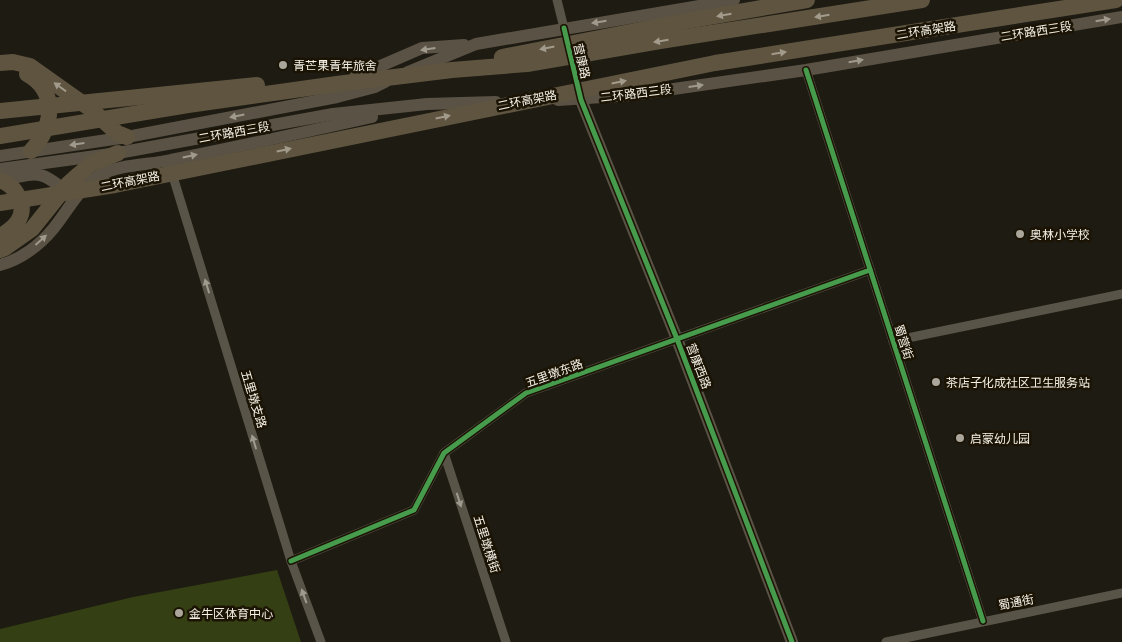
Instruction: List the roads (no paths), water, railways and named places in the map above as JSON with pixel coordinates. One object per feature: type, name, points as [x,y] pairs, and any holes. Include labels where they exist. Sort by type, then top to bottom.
[{"type":"highway","points":[[0,136],[197,104],[337,91],[452,70],[504,56],[807,0]]},
{"type":"highway","points":[[452,70],[527,64],[922,0]]},
{"type":"highway","name":"二环高架路","points":[[0,203],[115,185],[715,63],[1116,0]]},
{"type":"highway","points":[[0,63],[13,62],[30,66],[92,110],[117,133],[127,137]]},
{"type":"highway","points":[[0,71],[24,73],[36,80],[47,96],[49,118],[44,133],[31,150]]},
{"type":"highway","points":[[0,110],[278,83],[337,91]]},
{"type":"highway","points":[[0,250],[32,229],[68,184],[91,164],[118,153]]},
{"type":"highway","points":[[0,180],[8,183],[15,191],[20,198],[22,206],[21,215],[17,222],[0,237]]},
{"type":"highway","points":[[0,214],[115,185]]},
{"type":"main road","name":"二环路西三段","points":[[0,156],[127,137],[337,91],[374,87],[476,44],[734,0]]},
{"type":"main road","name":"二环路西三段","points":[[0,169],[118,153],[333,114],[427,104],[581,100],[632,95],[806,70],[1122,17]]},
{"type":"main road","points":[[0,110],[113,105],[358,77],[422,48],[476,44]]},
{"type":"main road","name":"营康西路","points":[[581,100],[678,339],[792,642]]},
{"type":"main road","points":[[0,265],[21,257],[40,242],[52,230],[75,199],[100,176],[130,167],[168,161],[427,104]]},
{"type":"main road","points":[[0,180],[30,174],[44,175],[53,180],[75,199]]},
{"type":"street","name":"营康路","points":[[557,0],[564,28]]},
{"type":"street","name":"蜀营街","points":[[806,70],[983,621]]},
{"type":"street","name":"五里墩支路","points":[[168,161],[291,561],[321,642]]},
{"type":"street","name":"五里墩东路","points":[[291,561],[414,510],[444,454],[526,393],[870,270]]},
{"type":"street","points":[[893,341],[1122,294]]},
{"type":"street","name":"五里墩横街","points":[[444,454],[506,642]]},
{"type":"street","name":"蜀通街","points":[[886,642],[1122,593]]},
{"type":"place","name":"青芒果青年旅舍","points":[[283,65]]},
{"type":"place","name":"奥林小学校","points":[[1020,234]]},
{"type":"place","name":"茶店子化成社区卫生服务站","points":[[936,382]]},
{"type":"place","name":"启蒙幼儿园","points":[[960,438]]},
{"type":"place","name":"金牛区体育中心","points":[[179,613]]}]
